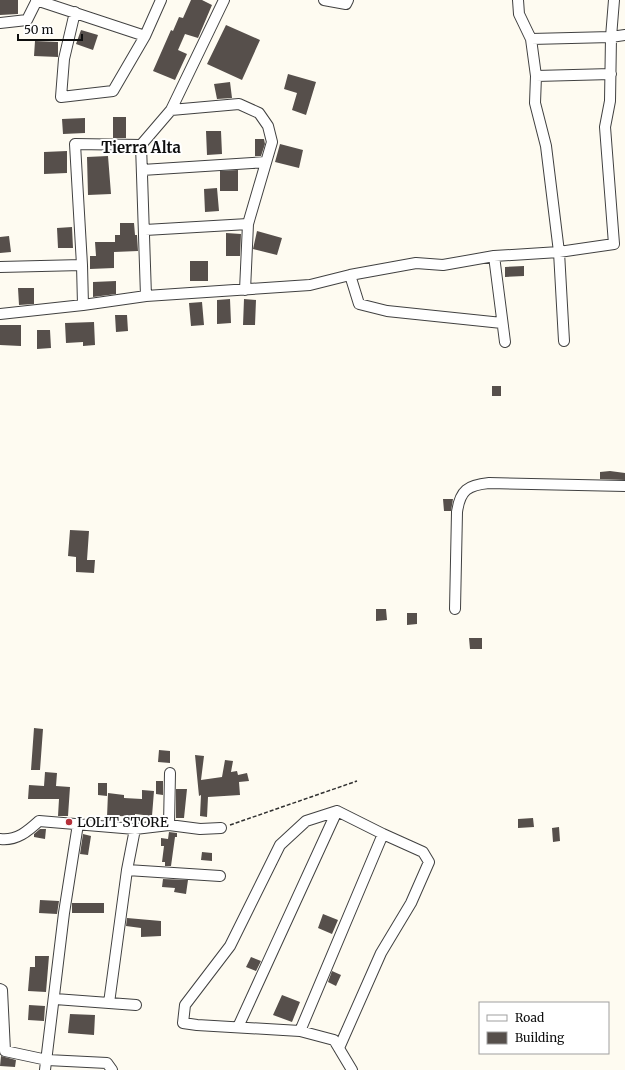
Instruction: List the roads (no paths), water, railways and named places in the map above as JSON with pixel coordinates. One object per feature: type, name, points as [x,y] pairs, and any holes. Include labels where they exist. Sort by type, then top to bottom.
[{"type":"street","points":[[0,23],[27,20],[36,0],[145,36]]},
{"type":"street","points":[[75,12],[64,59],[61,97],[113,91],[145,36],[161,0]]},
{"type":"street","points":[[146,296],[141,145],[171,110],[224,0]]},
{"type":"street","points":[[324,0],[346,4],[348,0]]},
{"type":"street","points":[[518,0],[519,14],[531,39],[536,76],[535,103],[546,146],[559,252],[564,341]]},
{"type":"street","points":[[0,314],[83,305],[146,296],[310,285],[350,275],[416,263],[443,265],[494,256],[559,252],[614,244],[605,128],[610,101],[611,37],[614,0]]},
{"type":"street","points":[[531,39],[611,37],[625,35]]},
{"type":"street","points":[[536,76],[611,74]]},
{"type":"street","points":[[171,110],[239,104],[259,114],[268,126],[272,142],[248,224],[245,290]]},
{"type":"street","points":[[83,305],[75,144],[141,145]]},
{"type":"street","points":[[142,170],[266,162]]},
{"type":"street","points":[[144,230],[248,224]]},
{"type":"street","points":[[494,256],[505,342]]},
{"type":"street","points":[[0,267],[82,265]]},
{"type":"street","points":[[350,275],[359,304],[387,311],[502,322]]},
{"type":"street","points":[[455,609],[457,512],[461,497],[470,486],[489,483],[625,486]]},
{"type":"street","points":[[169,825],[170,774]]},
{"type":"street","points":[[238,1027],[336,811]]},
{"type":"street","points":[[339,1048],[381,953],[411,903],[428,862],[424,852],[336,811],[306,821],[280,845],[230,946],[186,1005],[183,1023],[300,1031],[334,1040],[352,1070]]},
{"type":"street","points":[[0,839],[5,840],[24,834],[39,821],[135,829],[169,825],[200,829],[221,828]]},
{"type":"street","points":[[46,1065],[64,913],[78,824]]},
{"type":"street","points":[[109,1003],[127,870],[135,829]]},
{"type":"street","points":[[300,1031],[383,834]]},
{"type":"street","points":[[127,870],[220,876]]},
{"type":"street","points":[[0,989],[2,990],[2,1052],[46,1065],[107,1062],[112,1070]]},
{"type":"street","points":[[55,998],[136,1005]]},
{"type":"place","name":"LOLIT STORE","points":[[69,822]]},
{"type":"district","name":"Tierra Alta","points":[[141,147]]}]
